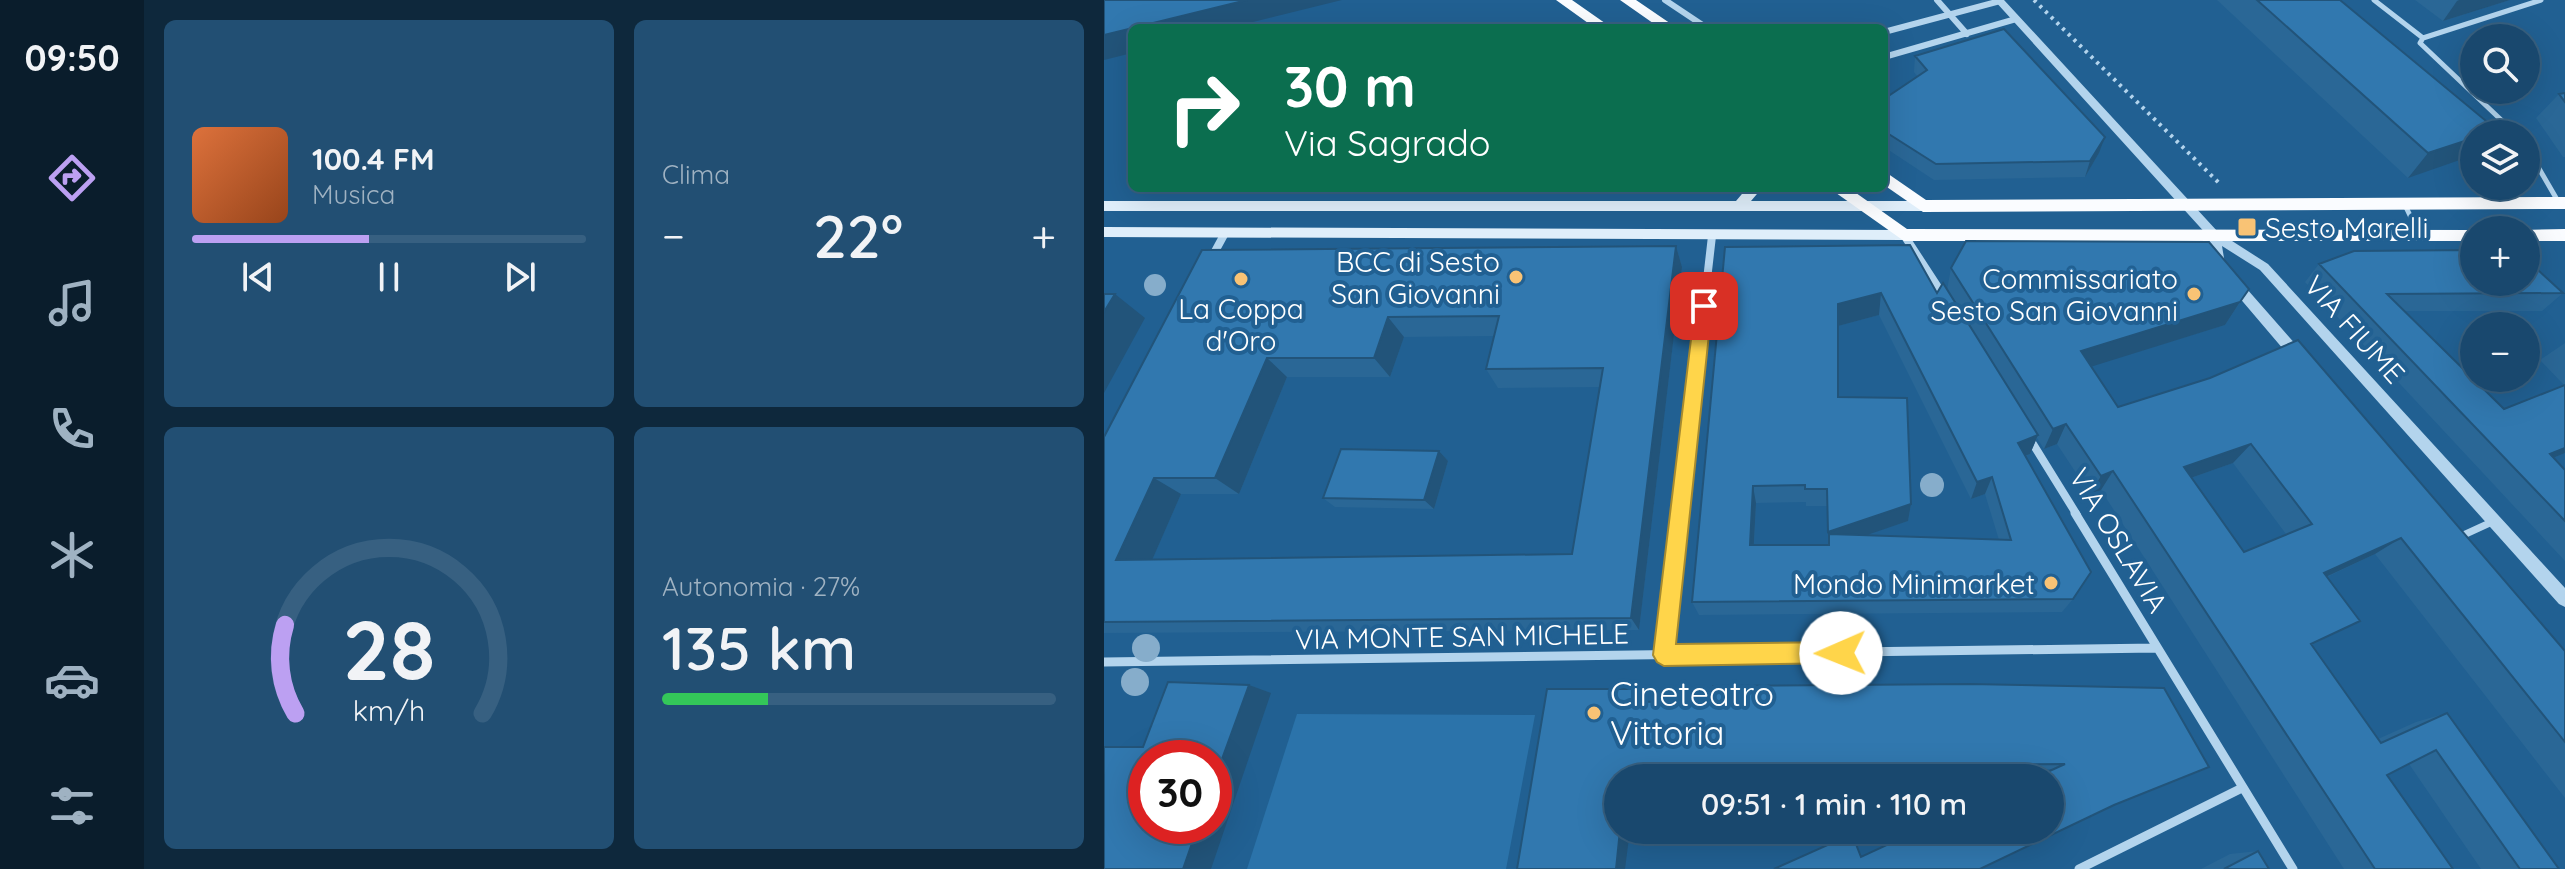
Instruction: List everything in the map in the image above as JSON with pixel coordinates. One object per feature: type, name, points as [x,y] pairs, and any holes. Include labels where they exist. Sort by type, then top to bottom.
[{"type":"main road","points":[[1563,0],[1599,24]]},
{"type":"main road","points":[[1627,0],[1664,24]]},
{"type":"main road","points":[[1888,180],[1923,206]]},
{"type":"main road","points":[[1739,206],[1751,192]]},
{"type":"main road","points":[[1843,192],[1904,235]]},
{"type":"main road","points":[[1104,206],[2562,203]]},
{"type":"main road","points":[[1904,235],[1923,206]]},
{"type":"main road","points":[[1104,232],[1712,236],[2460,235]]},
{"type":"main road","points":[[2540,235],[2565,235]]},
{"type":"street","points":[[1665,0],[1701,24]]},
{"type":"street","points":[[1937,0],[1967,34]]},
{"type":"street","points":[[1888,31],[2000,0],[2214,235],[2219,266],[2312,372]]},
{"type":"street","points":[[1888,56],[2016,19]]},
{"type":"street","points":[[1209,263],[1225,233]]},
{"type":"street","points":[[1904,235],[1948,302]]},
{"type":"street","name":"VIA FIUME","points":[[2214,235],[2264,267],[2565,599]]},
{"type":"street","points":[[1664,655],[1712,236]]},
{"type":"street","name":"VIA OSLAVIA","points":[[2026,432],[2293,869]]},
{"type":"street","name":"VIA MONTE SAN MICHELE","points":[[1104,662],[2156,648]]},
{"type":"street","points":[[2079,869],[2242,788]]},
{"type":"lane","points":[[2374,0],[2423,38]]},
{"type":"lane","points":[[2423,38],[2541,0]]},
{"type":"lane","points":[[2423,38],[2422,47],[2501,120]]},
{"type":"lane","points":[[2540,168],[2562,203]]},
{"type":"lane","points":[[2404,203],[2419,235]]},
{"type":"lane","points":[[2456,538],[2494,521]]},
{"type":"path","points":[[2034,0],[2219,183]]},
{"type":"shaded area","points":[[1297,714],[1535,715],[1506,869],[1247,869]]},
{"type":"building","points":[[1104,0],[1247,0],[1149,24],[1128,24],[1128,29],[1104,35]]},
{"type":"building","points":[[2257,0],[2340,0],[2460,99],[2460,104],[2466,104],[2485,120],[2460,120],[2460,143],[2428,153]]},
{"type":"building","points":[[2004,29],[2105,137],[2090,161],[1936,164],[1888,134],[1888,96],[1927,70],[1915,56]]},
{"type":"building","points":[[1966,241],[2209,242],[2249,289],[2240,302],[2081,351],[2118,407],[2210,378],[2298,340],[2565,651],[2565,742],[2401,538],[2324,573],[2360,621],[2311,644],[2381,743],[2447,713],[2559,869],[2520,869],[2436,750],[2387,775],[2453,869],[2375,869],[2113,471],[2101,476],[2066,424],[2053,429],[1951,268]],"holes":[[[2251,444],[2312,524],[2244,552],[2184,467]]]},
{"type":"building","points":[[1910,245],[1937,293],[1943,283],[2038,435],[2018,443],[2091,572],[2073,599],[1692,602],[1725,247]],"holes":[[[1881,293],[1977,482],[1992,477],[2011,540],[1829,534],[1829,545],[1750,545],[1753,486],[1805,485],[1805,489],[1827,489],[1828,532],[1911,504],[1907,398],[1838,397],[1838,304]]]},
{"type":"building","points":[[1676,246],[1631,618],[1104,622],[1104,437],[1202,250]],"holes":[[[1499,316],[1486,369],[1603,368],[1572,554],[1116,560],[1154,478],[1215,478],[1267,358],[1374,358],[1388,317]]]},
{"type":"building","points":[[2460,250],[2460,294],[2387,294],[2460,366],[2460,392],[2487,392],[2504,409],[2565,385],[2565,448],[2550,454],[2565,470],[2565,521],[2319,264],[2354,251]]},
{"type":"building","points":[[2540,272],[2563,293],[2540,293]]},
{"type":"building","points":[[1104,294],[1115,294],[1104,312]]},
{"type":"building","points":[[1341,449],[1439,451],[1424,500],[1323,498]]},
{"type":"building","points":[[1168,682],[1249,685],[1229,740],[1146,740]]},
{"type":"building","points":[[1970,684],[2164,688],[2209,767],[2064,829],[2065,764],[1604,764],[1604,844],[1619,844],[1616,869],[1517,869],[1547,689],[1636,689],[1635,702],[1712,701],[1713,686]]},
{"type":"building","points":[[1104,747],[1128,747],[1128,844],[1192,844],[1183,869],[1104,869]]},
{"type":"building","points":[[1830,844],[1856,844],[1861,857],[1889,844],[2032,844],[1980,869],[1774,869]]},
{"type":"building","points":[[2258,851],[2269,869],[2224,869]]},
{"type":"place","name":"Sesto Marelli","points":[[2247,227]]},
{"type":"place","name":"BCC di Sesto San Giovanni","points":[[1516,277]]},
{"type":"place","name":"La Coppa d'Oro","points":[[1241,279]]},
{"type":"place","name":"Commissariato Sesto San Giovanni","points":[[2194,294]]},
{"type":"place","name":"Mondo Minimarket","points":[[2051,583]]},
{"type":"place","name":"Cineteatro Vittoria","points":[[1594,713]]},
{"type":"route","points":[[1704,306],[1664,655],[1841,653]]}]
